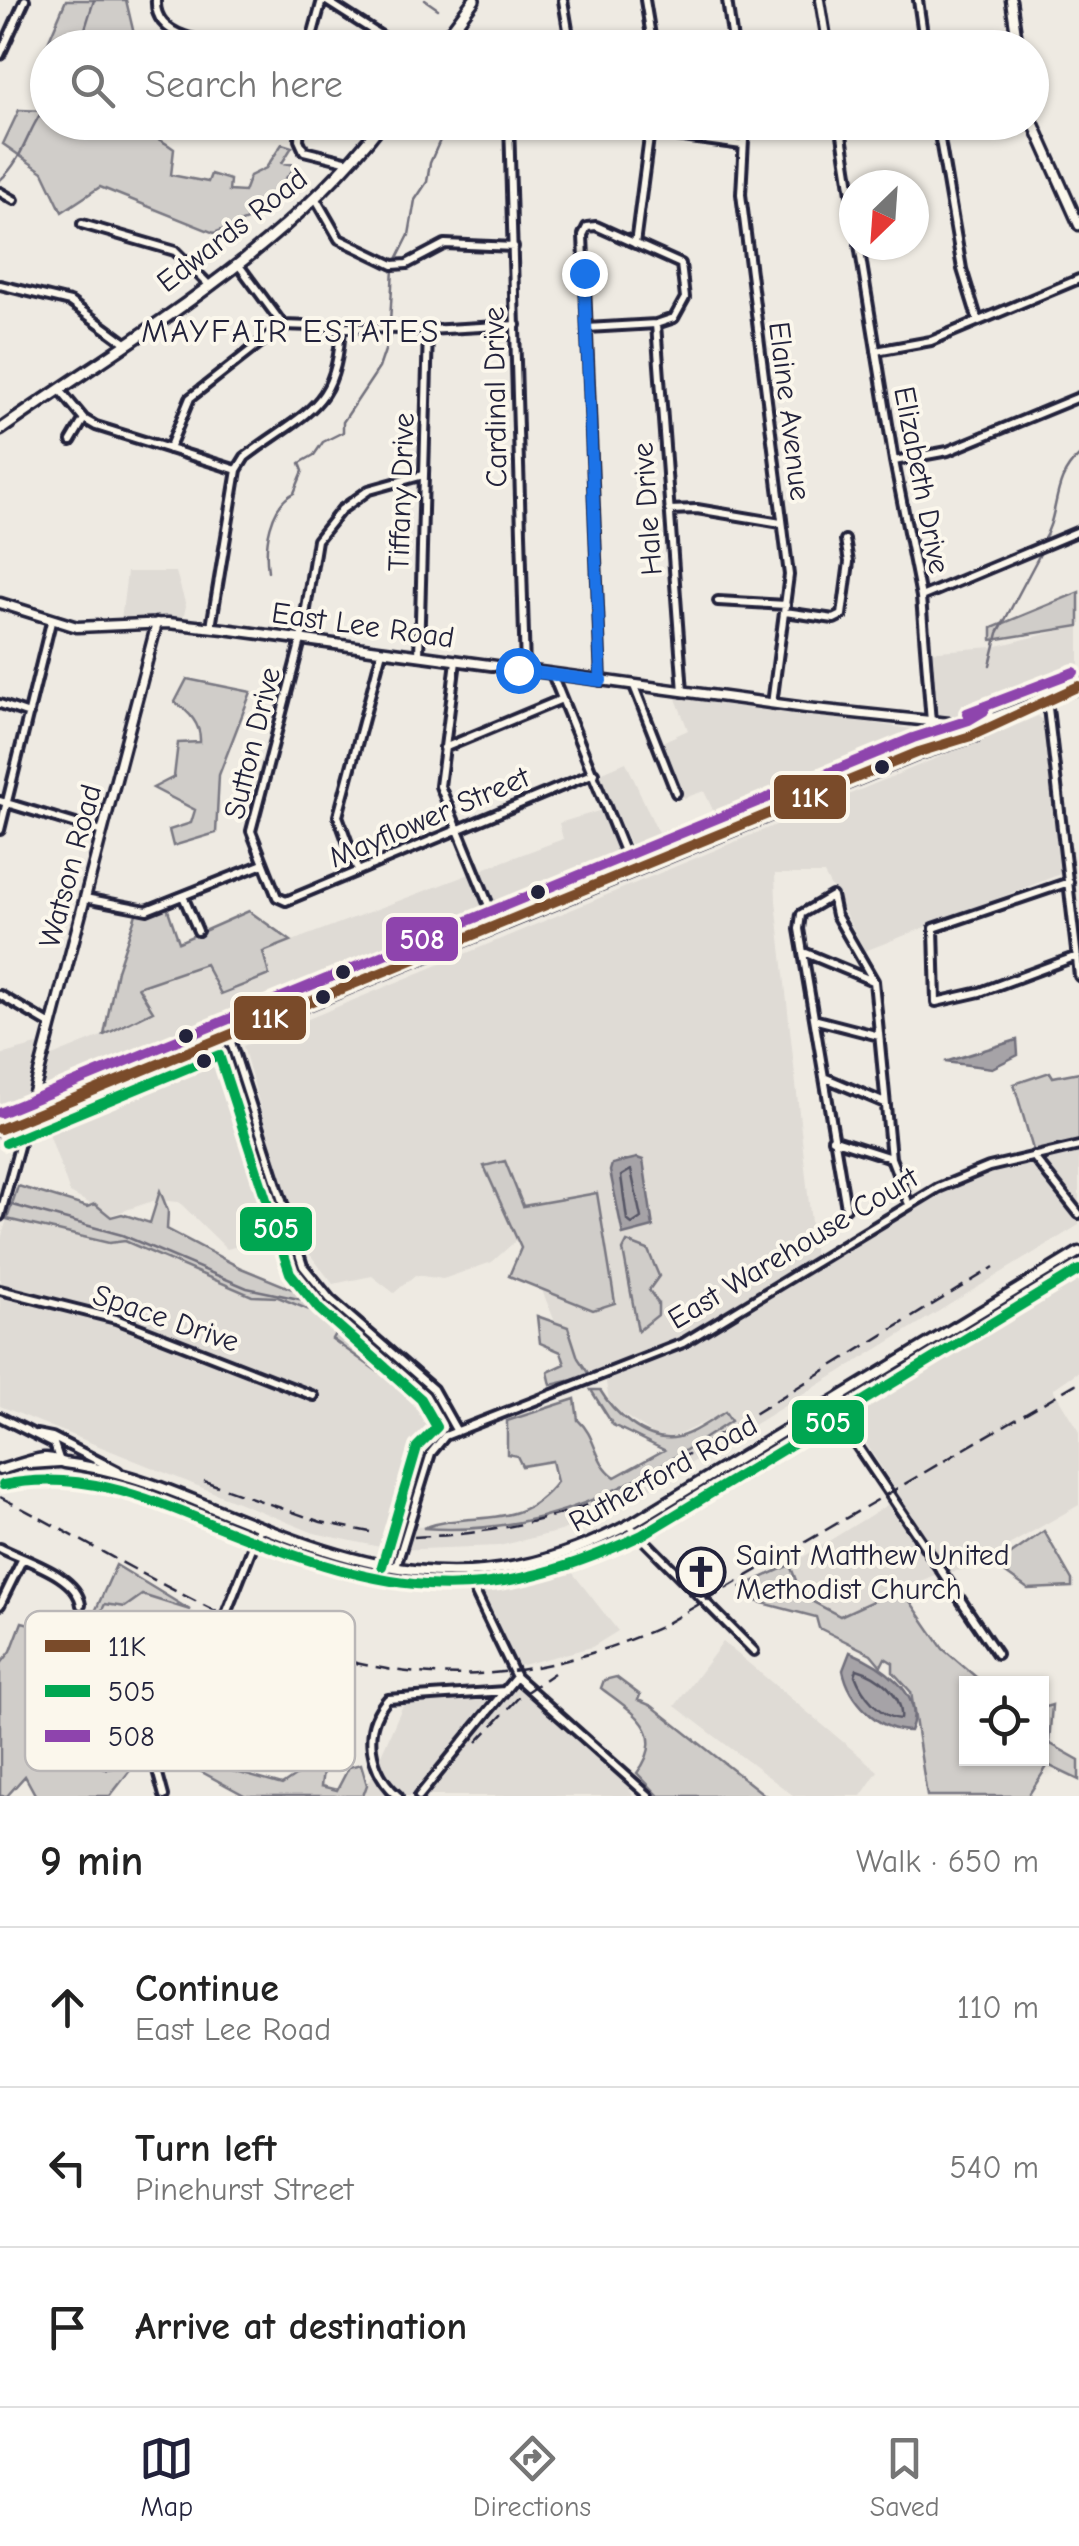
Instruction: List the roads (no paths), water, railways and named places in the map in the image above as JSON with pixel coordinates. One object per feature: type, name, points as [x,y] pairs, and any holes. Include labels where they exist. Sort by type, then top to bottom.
[{"type":"main road","points":[[452,30],[474,0]]},
{"type":"main road","name":"Edwards Road","points":[[0,430],[237,263],[316,199],[369,140]]},
{"type":"main road","points":[[946,742],[978,725],[1079,686]]},
{"type":"main road","points":[[0,1128],[923,748],[980,732],[992,722]]},
{"type":"main road","points":[[923,748],[932,736],[930,723]]},
{"type":"street","points":[[0,55],[25,0]]},
{"type":"street","points":[[156,0],[157,15],[170,30]]},
{"type":"street","points":[[314,30],[323,0],[371,30]]},
{"type":"street","points":[[563,0],[568,30]]},
{"type":"street","points":[[645,0],[649,30]]},
{"type":"street","points":[[727,0],[731,30]]},
{"type":"street","points":[[820,0],[825,30]]},
{"type":"street","points":[[918,0],[924,30]]},
{"type":"street","points":[[1011,0],[1015,30]]},
{"type":"street","points":[[299,140],[308,154],[350,163]]},
{"type":"street","name":"Cardinal Drive","points":[[511,140],[524,670]]},
{"type":"street","points":[[635,244],[649,140]]},
{"type":"street","points":[[704,140],[742,145]]},
{"type":"street","name":"Elaine Avenue","points":[[743,140],[740,194],[789,575],[772,704]]},
{"type":"street","points":[[843,140],[847,170]]},
{"type":"street","points":[[940,140],[962,269],[978,322]]},
{"type":"street","points":[[1042,140],[1074,202],[1079,225]]},
{"type":"street","points":[[0,192],[14,200]]},
{"type":"street","points":[[316,199],[339,240],[394,265],[407,264],[445,244],[514,247]]},
{"type":"street","points":[[82,224],[175,251],[208,284]]},
{"type":"street","points":[[587,328],[672,320],[682,309],[684,270],[674,258],[596,226],[584,231],[587,328],[601,681]]},
{"type":"street","name":"Elizabeth Drive","points":[[861,260],[894,462],[921,597],[930,723]]},
{"type":"street","points":[[237,263],[283,325]]},
{"type":"street","points":[[876,351],[922,344],[1079,279]]},
{"type":"street","points":[[0,285],[70,302],[126,344]]},
{"type":"street","points":[[212,628],[237,470],[245,457],[328,392],[338,368],[341,324]]},
{"type":"street","name":"Hale Drive","points":[[656,324],[683,692]]},
{"type":"street","points":[[169,449],[190,398],[283,325],[428,330],[516,325]]},
{"type":"street","name":"Tiffany Drive","points":[[420,656],[428,330]]},
{"type":"street","points":[[60,390],[84,419],[237,470]]},
{"type":"street","points":[[894,462],[948,451],[1079,397]]},
{"type":"street","points":[[71,441],[84,419]]},
{"type":"street","name":"Sutton Drive","points":[[282,901],[263,864],[252,824],[301,640],[319,535],[341,510],[370,490],[424,476]]},
{"type":"street","points":[[670,510],[698,508],[781,524]]},
{"type":"street","points":[[921,597],[1079,531]]},
{"type":"street","points":[[718,602],[785,608],[834,619],[842,615],[850,562],[846,540]]},
{"type":"street","name":"East Lee Road","points":[[0,604],[51,622],[88,627],[156,623],[212,628],[772,704],[978,725]]},
{"type":"street","points":[[0,830],[51,622]]},
{"type":"street","name":"Watson Road","points":[[26,1119],[156,623]]},
{"type":"street","points":[[358,870],[340,829],[338,812],[382,650]]},
{"type":"street","points":[[456,661],[440,786],[497,925]]},
{"type":"street","points":[[552,674],[632,871]]},
{"type":"street","points":[[634,686],[676,793]]},
{"type":"street","points":[[444,748],[562,699]]},
{"type":"street","points":[[1048,699],[1079,976]]},
{"type":"street","points":[[0,704],[29,714]]},
{"type":"street","points":[[930,723],[946,742]]},
{"type":"street","name":"Mayflower Street","points":[[282,901],[594,773]]},
{"type":"street","points":[[4,802],[102,832]]},
{"type":"street","points":[[84,898],[139,911],[263,864]]},
{"type":"street","points":[[1069,882],[934,928],[936,1002],[980,992],[1077,956]]},
{"type":"street","points":[[183,896],[198,931]]},
{"type":"street","points":[[846,1208],[832,1139],[806,952],[799,929],[801,914],[832,896],[836,916],[874,981],[892,1158],[908,1202]]},
{"type":"street","points":[[806,952],[874,981]]},
{"type":"street","points":[[0,995],[51,1024]]},
{"type":"street","points":[[816,1020],[878,1036]]},
{"type":"street","points":[[228,1035],[303,1266],[330,1299],[433,1389],[456,1430],[431,1453],[396,1570]]},
{"type":"street","points":[[826,1078],[885,1103]]},
{"type":"street","points":[[0,1216],[26,1119]]},
{"type":"street","points":[[832,1139],[892,1158]]},
{"type":"street","name":"East Warehouse Court","points":[[456,1430],[685,1342],[908,1202],[974,1172],[1079,1146]]},
{"type":"street","points":[[1032,1156],[1079,1214]]},
{"type":"street","name":"Rutherford Road","points":[[0,1470],[48,1458],[118,1471],[340,1558],[396,1570],[466,1573],[552,1558],[629,1525],[1079,1252]]},
{"type":"street","name":"Space Drive","points":[[0,1290],[116,1319],[314,1396]]},
{"type":"street","points":[[829,1404],[997,1654]]},
{"type":"street","points":[[0,1417],[118,1471]]},
{"type":"street","points":[[37,1434],[48,1445],[48,1458]]},
{"type":"street","points":[[37,1434],[58,1448],[63,1462]]},
{"type":"street","points":[[63,1462],[66,1444]]},
{"type":"street","name":"Rutherford Road","points":[[30,1464],[63,1462]]},
{"type":"street","points":[[629,1525],[754,1651]]},
{"type":"street","points":[[227,1611],[260,1528]]},
{"type":"street","points":[[0,1548],[75,1588],[80,1605]]},
{"type":"street","points":[[0,1605],[22,1560]]},
{"type":"street","points":[[466,1573],[516,1678],[649,1796]]},
{"type":"street","points":[[419,1796],[516,1678]]},
{"type":"street","points":[[398,1796],[382,1780],[370,1744],[377,1715],[388,1700],[504,1691]]},
{"type":"street","points":[[159,1771],[164,1796]]},
{"type":"water","points":[[1017,1040],[1018,1055],[992,1068],[945,1062]]},
{"type":"water","points":[[643,1160],[653,1227],[623,1235],[610,1171],[612,1164]]},
{"type":"water","points":[[850,1652],[874,1664],[906,1693],[912,1705],[910,1731],[876,1720],[858,1702],[843,1670]]},
{"type":"waterway","points":[[85,30],[94,0]]},
{"type":"waterway","points":[[425,0],[438,9]]},
{"type":"waterway","points":[[0,180],[15,162],[30,132]]},
{"type":"waterway","points":[[396,261],[409,235],[415,200],[427,182],[440,140]]},
{"type":"waterway","points":[[390,323],[393,268]]},
{"type":"waterway","points":[[268,571],[270,527],[279,507],[294,493],[303,471],[300,463],[314,455],[323,442],[343,432],[343,422],[379,368],[392,330]]},
{"type":"waterway","points":[[1041,544],[1064,476],[1079,456]]},
{"type":"waterway","points":[[990,665],[998,633],[1041,552]]},
{"type":"waterway","points":[[9,1204],[122,1235],[247,1288],[318,1303],[345,1322],[403,1382],[424,1393]]},
{"type":"railway","points":[[414,1537],[508,1527],[567,1512],[625,1489],[994,1267]]},
{"type":"railway","points":[[355,1661],[394,1670],[476,1674],[564,1661],[660,1627],[1079,1382]]},
{"type":"railway","points":[[204,1481],[321,1522],[370,1532]]},
{"type":"railway","points":[[0,1497],[216,1611]]},
{"type":"railway","points":[[477,1742],[519,1697],[554,1673]]},
{"type":"place","name":"Saint Matthew United Methodist Church","points":[[701,1572]]},
{"type":"district","name":"MAYFAIR ESTATES","points":[[291,331]]}]
